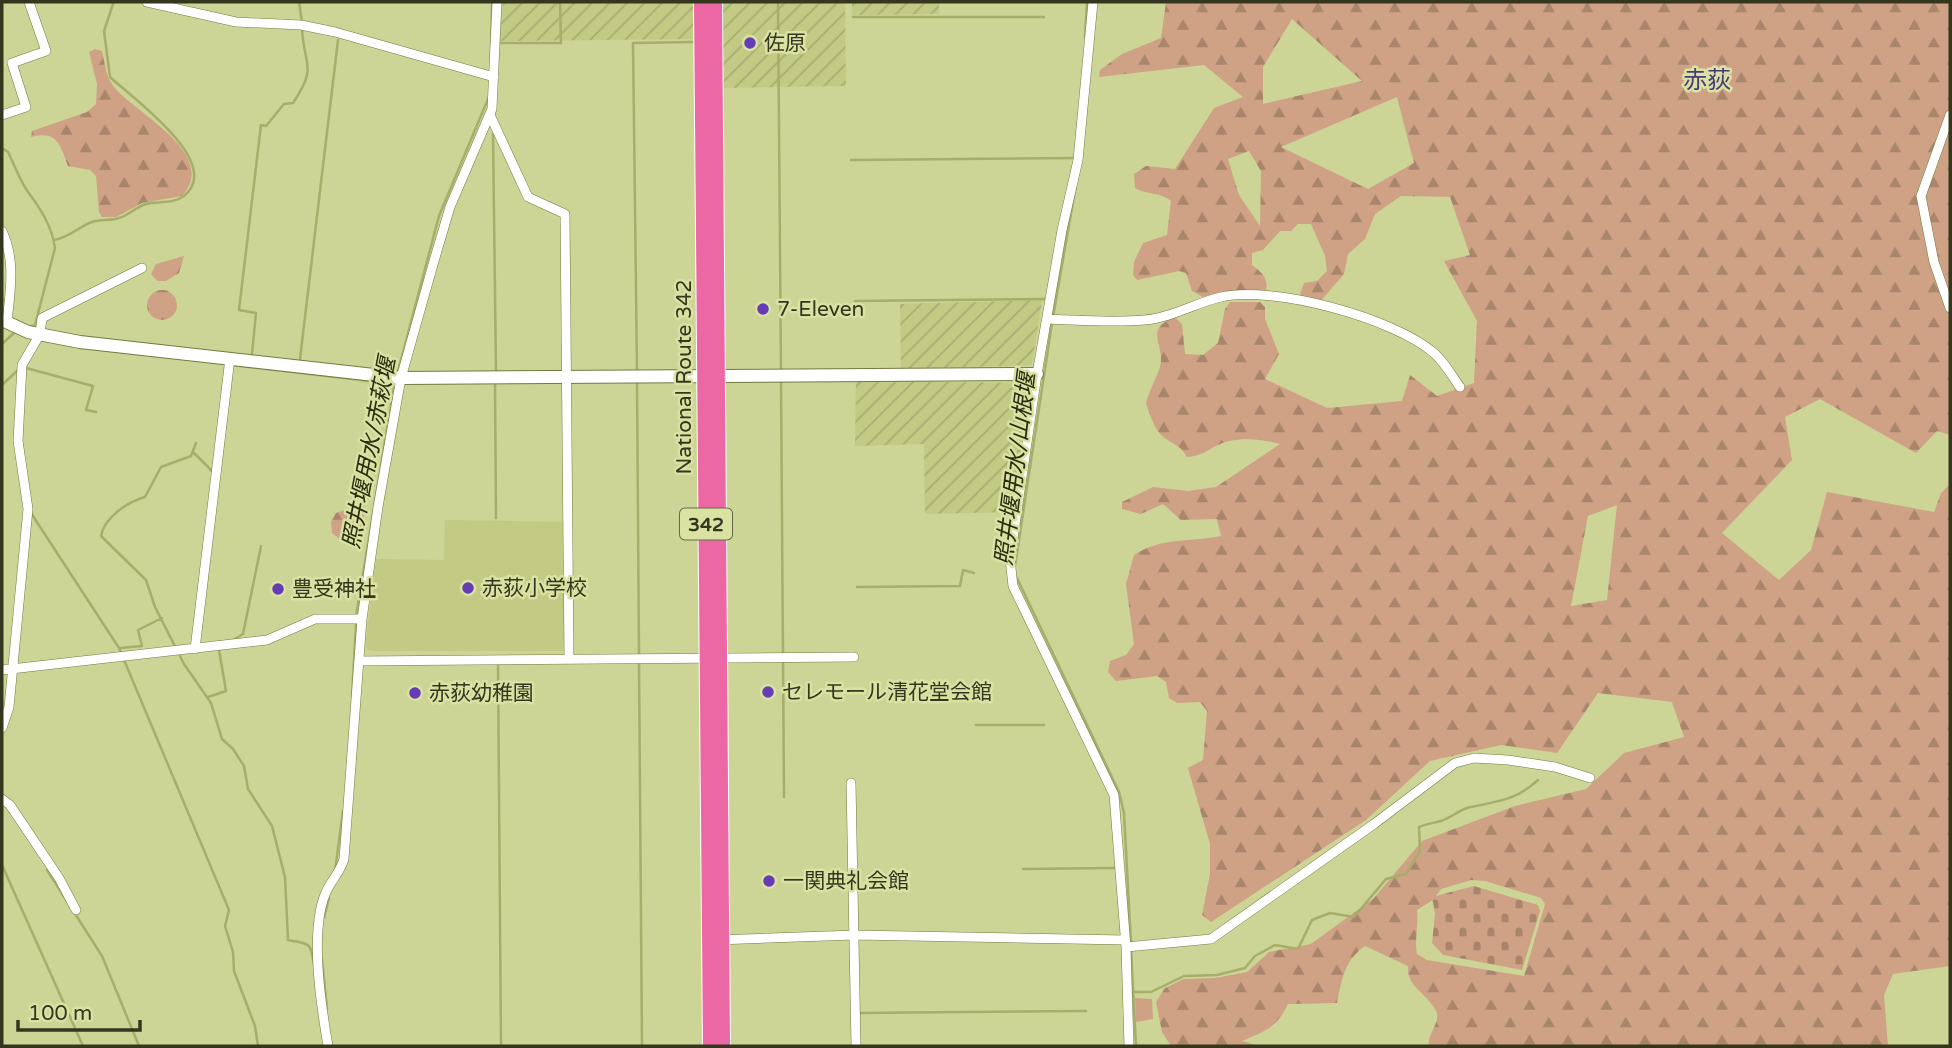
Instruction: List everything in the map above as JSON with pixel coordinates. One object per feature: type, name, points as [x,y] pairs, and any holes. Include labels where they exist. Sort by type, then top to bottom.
[{"type":"highway","name":"National Route 342","points":[[702,2],[711,377]]},
{"type":"highway","name":"National Route 342","points":[[711,1046],[715,941],[711,377],[714,2]]},
{"type":"highway","name":"National Route 342","points":[[715,941],[722,1046]]},
{"type":"street","points":[[2,115],[26,107],[12,63],[46,51],[29,2]]},
{"type":"street","points":[[147,2],[165,3],[236,22],[301,25],[323,29],[494,77]]},
{"type":"street","points":[[328,1046],[317,935],[328,887],[338,877],[344,859],[362,619],[401,377],[450,207],[489,115],[495,91],[497,2]]},
{"type":"street","points":[[1093,2],[1079,160],[1037,374],[1010,559],[1011,578],[1114,795],[1125,943],[1129,1046]]},
{"type":"street","points":[[489,115],[528,197],[565,214],[569,659]]},
{"type":"street","points":[[1950,115],[1921,196],[1934,262],[1950,308]]},
{"type":"street","points":[[2,232],[9,246],[12,282],[4,322],[40,334],[401,377],[1037,374]]},
{"type":"street","points":[[2,728],[9,707],[6,670],[28,509],[18,441],[22,365],[40,334],[43,318],[142,268]]},
{"type":"street","points":[[1047,319],[1147,320],[1230,296],[1292,299],[1331,307],[1417,341],[1446,366],[1460,387]]},
{"type":"street","points":[[195,649],[230,358]]},
{"type":"street","points":[[6,670],[267,640],[315,619],[362,619]]},
{"type":"street","points":[[359,661],[854,657]]},
{"type":"street","points":[[715,941],[855,935],[1125,943],[1211,939],[1455,763],[1474,758],[1508,760],[1555,767],[1590,778]]},
{"type":"street","points":[[851,783],[856,1046]]},
{"type":"street","points":[[2,799],[10,805],[59,878],[76,910]]},
{"type":"shaded area","points":[[503,2],[693,2],[693,39],[499,41]]},
{"type":"shaded area","points":[[722,2],[845,2],[846,86],[721,88]]},
{"type":"shaded area","points":[[852,2],[939,2],[939,14],[852,15]]},
{"type":"shaded area","points":[[1042,300],[1032,365],[901,369],[900,304]]},
{"type":"shaded area","points":[[856,381],[1029,383],[1013,512],[925,514],[924,444],[855,446]]},
{"type":"shaded area","name":"赤荻小学校","points":[[445,520],[564,522],[564,651],[370,651],[365,647],[376,559],[444,560]]},
{"type":"green space","points":[[1166,2],[1950,2],[1950,435],[1937,431],[1916,453],[1820,399],[1785,417],[1792,460],[1722,533],[1779,580],[1811,550],[1827,492],[1934,512],[1941,493],[1950,484],[1950,966],[1893,974],[1884,995],[1888,1046],[1429,1046],[1437,1014],[1431,1003],[1413,984],[1408,966],[1365,946],[1348,964],[1337,1003],[1288,1004],[1274,1024],[1242,1041],[1259,1046],[1171,1046],[1162,1032],[1156,1002],[1165,988],[1184,979],[1215,978],[1247,972],[1269,952],[1311,944],[1374,898],[1422,841],[1515,806],[1586,789],[1624,753],[1684,737],[1672,702],[1598,693],[1557,753],[1501,745],[1430,761],[1366,820],[1211,922],[1202,915],[1210,874],[1210,844],[1188,768],[1203,760],[1207,711],[1200,702],[1177,703],[1169,698],[1166,682],[1157,676],[1116,681],[1108,672],[1110,661],[1126,655],[1134,644],[1126,584],[1134,555],[1155,545],[1221,536],[1217,519],[1181,520],[1163,504],[1141,514],[1122,509],[1122,502],[1153,487],[1188,491],[1216,487],[1280,444],[1233,440],[1187,457],[1161,435],[1146,403],[1160,367],[1157,332],[1165,322],[1175,317],[1182,324],[1185,354],[1203,355],[1218,343],[1225,309],[1230,302],[1260,302],[1265,307],[1265,319],[1279,354],[1265,379],[1327,408],[1402,401],[1410,375],[1437,396],[1474,383],[1477,321],[1444,261],[1470,255],[1450,197],[1401,196],[1375,214],[1365,239],[1348,254],[1344,274],[1319,303],[1303,299],[1300,294],[1304,283],[1317,281],[1327,271],[1325,256],[1311,224],[1298,224],[1291,231],[1280,231],[1263,250],[1252,253],[1252,265],[1266,281],[1265,294],[1229,291],[1203,297],[1192,291],[1186,273],[1179,271],[1137,280],[1133,275],[1134,262],[1143,243],[1167,235],[1171,201],[1135,188],[1134,174],[1146,166],[1175,169],[1214,108],[1243,97],[1204,65],[1099,77],[1100,70],[1122,54],[1161,38]],"holes":[[[1292,19],[1362,81],[1263,104],[1263,67]],[[1397,97],[1414,163],[1368,189],[1281,147]],[[1249,151],[1261,171],[1260,226],[1239,195],[1228,159]],[[1617,505],[1607,600],[1571,606],[1588,516]],[[1471,880],[1485,881],[1541,898],[1545,904],[1524,976],[1427,960],[1417,954],[1417,910],[1433,900],[1441,889]]]},
{"type":"green space","points":[[95,49],[102,51],[107,75],[114,87],[183,150],[190,165],[191,180],[182,196],[142,203],[116,217],[102,217],[99,212],[96,176],[90,170],[68,166],[60,145],[52,137],[31,137],[32,131],[87,112],[96,104],[97,84],[89,52]]},
{"type":"green space","points":[[184,256],[179,273],[166,281],[157,281],[151,274],[156,264]]},
{"type":"green space","points":[[162,290],[173,294],[177,305],[173,316],[162,320],[151,316],[147,305],[151,294]]},
{"type":"green space","points":[[364,505],[364,525],[357,533],[341,540],[332,533],[331,522],[336,513]]},
{"type":"green space","points":[[1474,886],[1538,905],[1540,911],[1522,970],[1443,955],[1432,943],[1435,914],[1432,897]]},
{"type":"green space","points":[[1135,998],[1152,999],[1153,1019],[1136,1022]]},
{"type":"waterway","points":[[299,2],[302,23]]},
{"type":"waterway","name":"照井堰用水/赤萩堰","points":[[491,47],[492,2]]},
{"type":"waterway","points":[[497,43],[561,43],[560,2]]},
{"type":"waterway","points":[[778,2],[781,373]]},
{"type":"waterway","name":"照井堰用水/山根堰","points":[[1085,37],[1087,2]]},
{"type":"waterway","points":[[54,240],[92,222],[122,217],[143,205],[179,199],[193,182],[193,166],[184,149],[153,115],[110,77],[104,31],[113,4]]},
{"type":"waterway","points":[[853,17],[1044,17]]},
{"type":"waterway","points":[[252,354],[256,313],[239,310],[261,125],[266,126],[284,104],[293,103],[301,91],[308,66],[302,29]]},
{"type":"waterway","points":[[300,359],[338,40]]},
{"type":"waterway","points":[[637,371],[633,43],[693,42]]},
{"type":"waterway","name":"照井堰用水/赤萩堰","points":[[397,375],[439,216],[488,99]]},
{"type":"waterway","points":[[493,134],[496,373]]},
{"type":"waterway","points":[[2,148],[8,152],[22,183],[45,218],[55,248],[35,325],[28,327]]},
{"type":"waterway","points":[[851,160],[1074,158]]},
{"type":"waterway","name":"照井堰用水/山根堰","points":[[1053,317],[1077,179]]},
{"type":"waterway","points":[[855,301],[1045,299]]},
{"type":"waterway","name":"照井堰用水/山根堰","points":[[1015,566],[1052,323]]},
{"type":"waterway","points":[[2,344],[15,332]]},
{"type":"waterway","points":[[232,365],[395,384]]},
{"type":"waterway","points":[[26,368],[93,386],[86,410],[96,412]]},
{"type":"waterway","points":[[2,385],[19,369]]},
{"type":"waterway","points":[[781,380],[784,797]]},
{"type":"waterway","name":"照井堰用水/赤萩堰","points":[[356,616],[395,381]]},
{"type":"waterway","points":[[637,381],[639,655]]},
{"type":"waterway","points":[[495,383],[496,518]]},
{"type":"waterway","points":[[196,443],[191,456],[161,467],[145,497],[111,517],[101,536],[146,580],[155,607],[184,664],[211,703],[222,739],[233,749],[244,766],[248,789],[272,826],[285,877],[288,940],[308,945],[314,965]]},
{"type":"waterway","points":[[194,453],[212,471]]},
{"type":"waterway","points":[[31,513],[119,648],[229,910],[225,926],[233,952],[234,971],[255,1026],[258,1046]]},
{"type":"waterway","points":[[233,640],[243,634],[261,546]]},
{"type":"waterway","points":[[857,587],[960,586],[963,570],[974,573]]},
{"type":"waterway","name":"照井堰用水/山根堰","points":[[1016,576],[1119,792],[1124,813],[1131,944]]},
{"type":"waterway","points":[[120,648],[142,646],[138,630],[162,618]]},
{"type":"waterway","name":"照井堰用水/赤萩堰","points":[[352,697],[356,623]]},
{"type":"waterway","points":[[208,697],[226,691],[219,650]]},
{"type":"waterway","points":[[639,661],[642,1046]]},
{"type":"waterway","points":[[498,663],[501,1046]]},
{"type":"waterway","points":[[976,725],[1044,725]]},
{"type":"waterway","points":[[1133,992],[1151,992],[1184,976],[1217,975],[1245,968],[1255,956],[1275,945],[1298,949],[1312,920],[1330,913],[1354,917],[1386,879],[1406,874],[1420,851],[1419,827],[1444,820],[1467,808],[1513,797],[1538,780]]},
{"type":"waterway","name":"照井堰用水/赤萩堰","points":[[335,871],[343,811]]},
{"type":"waterway","points":[[2,865],[83,1046]]},
{"type":"waterway","points":[[1023,869],[1114,868]]},
{"type":"waterway","points":[[47,870],[102,956],[139,1046]]},
{"type":"waterway","name":"照井堰用水/赤萩堰","points":[[324,918],[329,898]]},
{"type":"waterway","name":"照井堰用水/山根堰","points":[[1131,950],[1136,1046]]},
{"type":"waterway","name":"照井堰用水/赤萩堰","points":[[322,960],[327,1009]]},
{"type":"waterway","points":[[858,1013],[1086,1011]]},
{"type":"place","name":"佐原","points":[[750,43]]},
{"type":"place","name":"7-Eleven","points":[[763,309]]},
{"type":"place","name":"赤荻小学校","points":[[468,588]]},
{"type":"place","name":"豊受神社","points":[[278,589]]},
{"type":"place","name":"セレモール清花堂会館","points":[[768,692]]},
{"type":"place","name":"赤荻幼稚園","points":[[415,693]]},
{"type":"place","name":"一関典礼会館","points":[[769,881]]},
{"type":"district","name":"赤荻","points":[[1707,80]]}]
